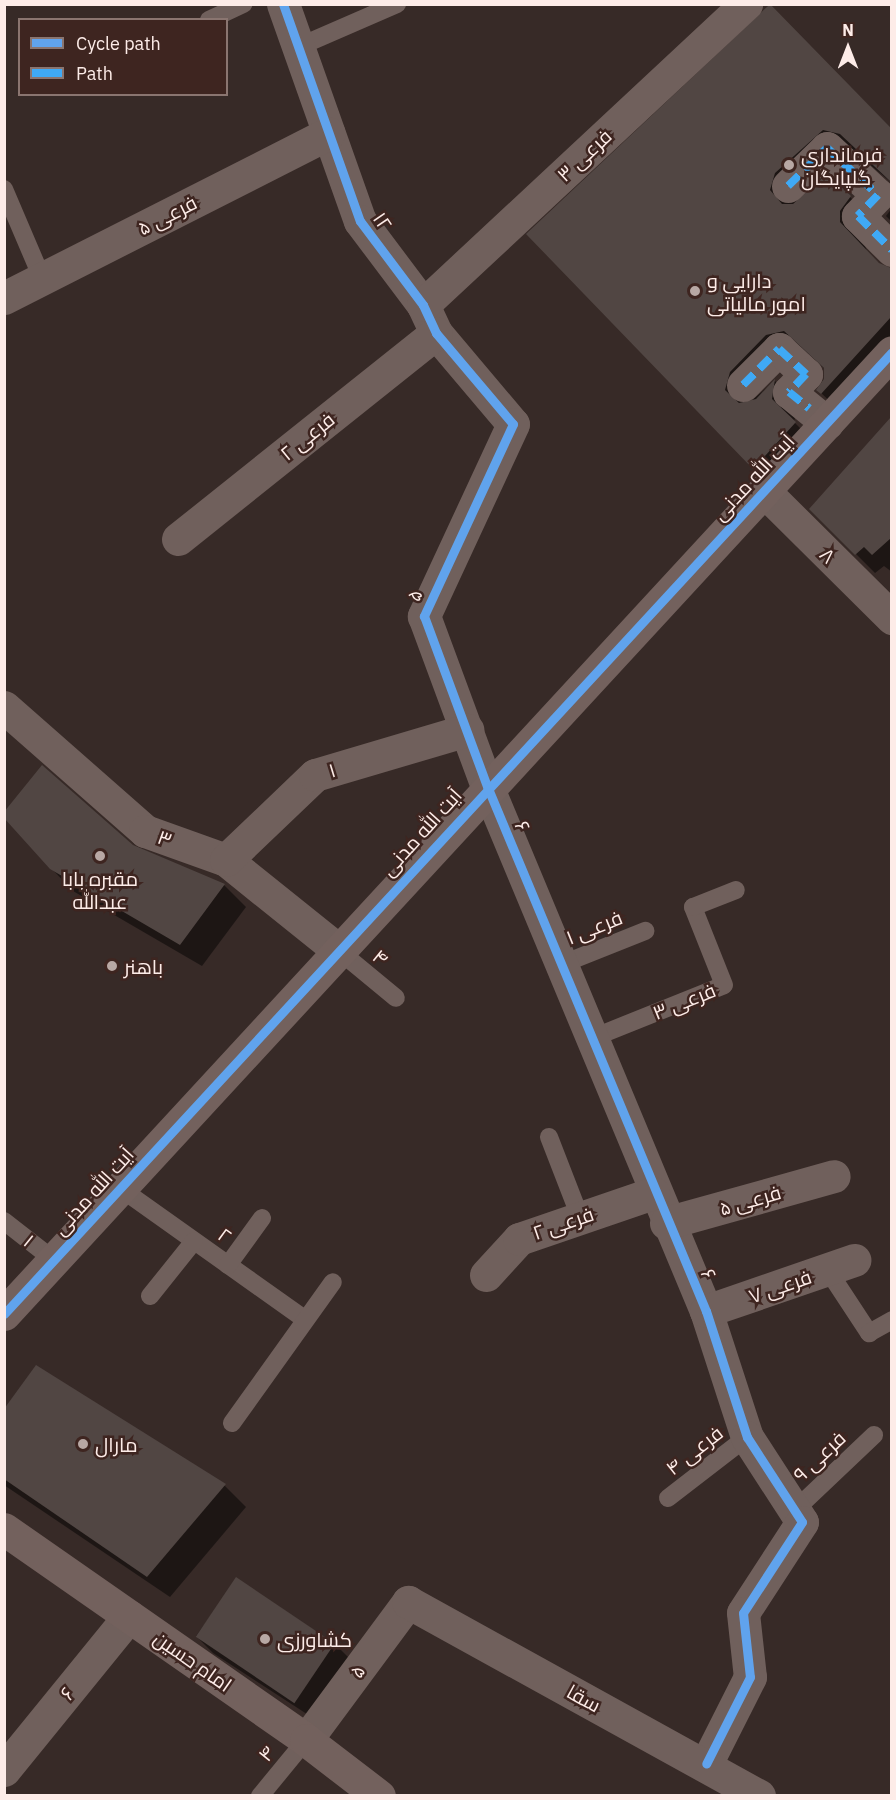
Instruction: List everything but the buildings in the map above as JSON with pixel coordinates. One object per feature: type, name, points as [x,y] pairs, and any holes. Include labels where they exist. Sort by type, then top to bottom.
[{"type":"street","name":"۱۲","points":[[283,4],[360,221],[429,319],[513,424]]},
{"type":"street","name":"فرعی ۳","points":[[429,319],[746,4]]},
{"type":"street","name":"فرعی ۵","points":[[4,298],[329,133]]},
{"type":"street","points":[[788,186],[827,148],[878,195],[858,216],[891,250]]},
{"type":"street","name":"فرعی ۲","points":[[178,539],[429,319]]},
{"type":"street","points":[[743,385],[779,349],[806,374],[789,392],[827,423]]},
{"type":"street","name":"آیت الله مدنی","points":[[4,1314],[487,786],[765,492],[891,352]]},
{"type":"street","name":"۵","points":[[487,786],[424,616],[513,424]]},
{"type":"street","name":"۸","points":[[765,492],[891,618]]},
{"type":"street","name":"۳","points":[[4,707],[145,831],[225,860],[338,950]]},
{"type":"street","name":"۱","points":[[225,860],[315,775],[467,730]]},
{"type":"street","name":"۶","points":[[487,786],[653,1193],[706,1311],[747,1437],[795,1510]]},
{"type":"street","name":"فرعی ۵","points":[[666,1223],[834,1176]]},
{"type":"street","name":"فرعی ۲","points":[[486,1275],[519,1239],[653,1193]]},
{"type":"street","name":"فرعی ۷","points":[[706,1311],[840,1265]]},
{"type":"street","points":[[706,1764],[750,1677],[744,1613],[802,1521],[795,1510]]},
{"type":"street","name":"امام حسین","points":[[4,1529],[306,1740],[378,1796]]},
{"type":"street","name":"۵","points":[[306,1740],[408,1602]]},
{"type":"street","name":"سقا","points":[[408,1602],[706,1764],[759,1796]]},
{"type":"street","name":"۶","points":[[4,1770],[129,1616]]},
{"type":"lane","points":[[213,18],[243,4]]},
{"type":"lane","points":[[298,47],[397,4]]},
{"type":"lane","points":[[4,189],[42,278]]},
{"type":"lane","name":"فرعی ۳","points":[[590,1039],[724,985],[693,907],[736,890]]},
{"type":"lane","name":"فرعی ۱","points":[[560,965],[645,931]]},
{"type":"lane","name":"۴","points":[[338,950],[396,998]]},
{"type":"lane","points":[[549,1137],[580,1217]]},
{"type":"lane","name":"۲","points":[[120,1188],[304,1319]]},
{"type":"lane","points":[[228,1265],[262,1218]]},
{"type":"lane","name":"۱","points":[[4,1221],[54,1260]]},
{"type":"lane","points":[[150,1296],[194,1240]]},
{"type":"lane","points":[[840,1265],[869,1333],[891,1320]]},
{"type":"lane","points":[[232,1423],[304,1319],[333,1282]]},
{"type":"lane","name":"فرعی ۹","points":[[795,1510],[874,1435]]},
{"type":"lane","name":"فرعی ۴","points":[[668,1498],[747,1437]]},
{"type":"lane","name":"۴","points":[[261,1796],[306,1740]]},
{"type":"marked path","points":[[788,186],[827,148],[878,195],[858,216],[892,250]]},
{"type":"marked path","points":[[743,385],[779,349],[806,374],[789,392],[809,408]]},
{"type":"cycle path","points":[[283,4],[360,221],[423,305],[436,333],[513,424],[424,616],[487,786],[706,1311],[747,1437],[802,1522],[743,1613],[750,1677],[706,1764]]},
{"type":"cycle path","points":[[4,1314],[892,352]]},
{"type":"place","name":"فرمانداری گلپایگان","points":[[789,165]]},
{"type":"place","name":"دارایی و امور مالیاتی","points":[[695,291]]},
{"type":"place","name":"مقبره بابا عبدالله","points":[[100,856]]},
{"type":"place","name":"باهنر","points":[[112,966]]},
{"type":"place","name":"مارال","points":[[83,1444]]},
{"type":"place","name":"کشاورزی","points":[[265,1639]]}]
